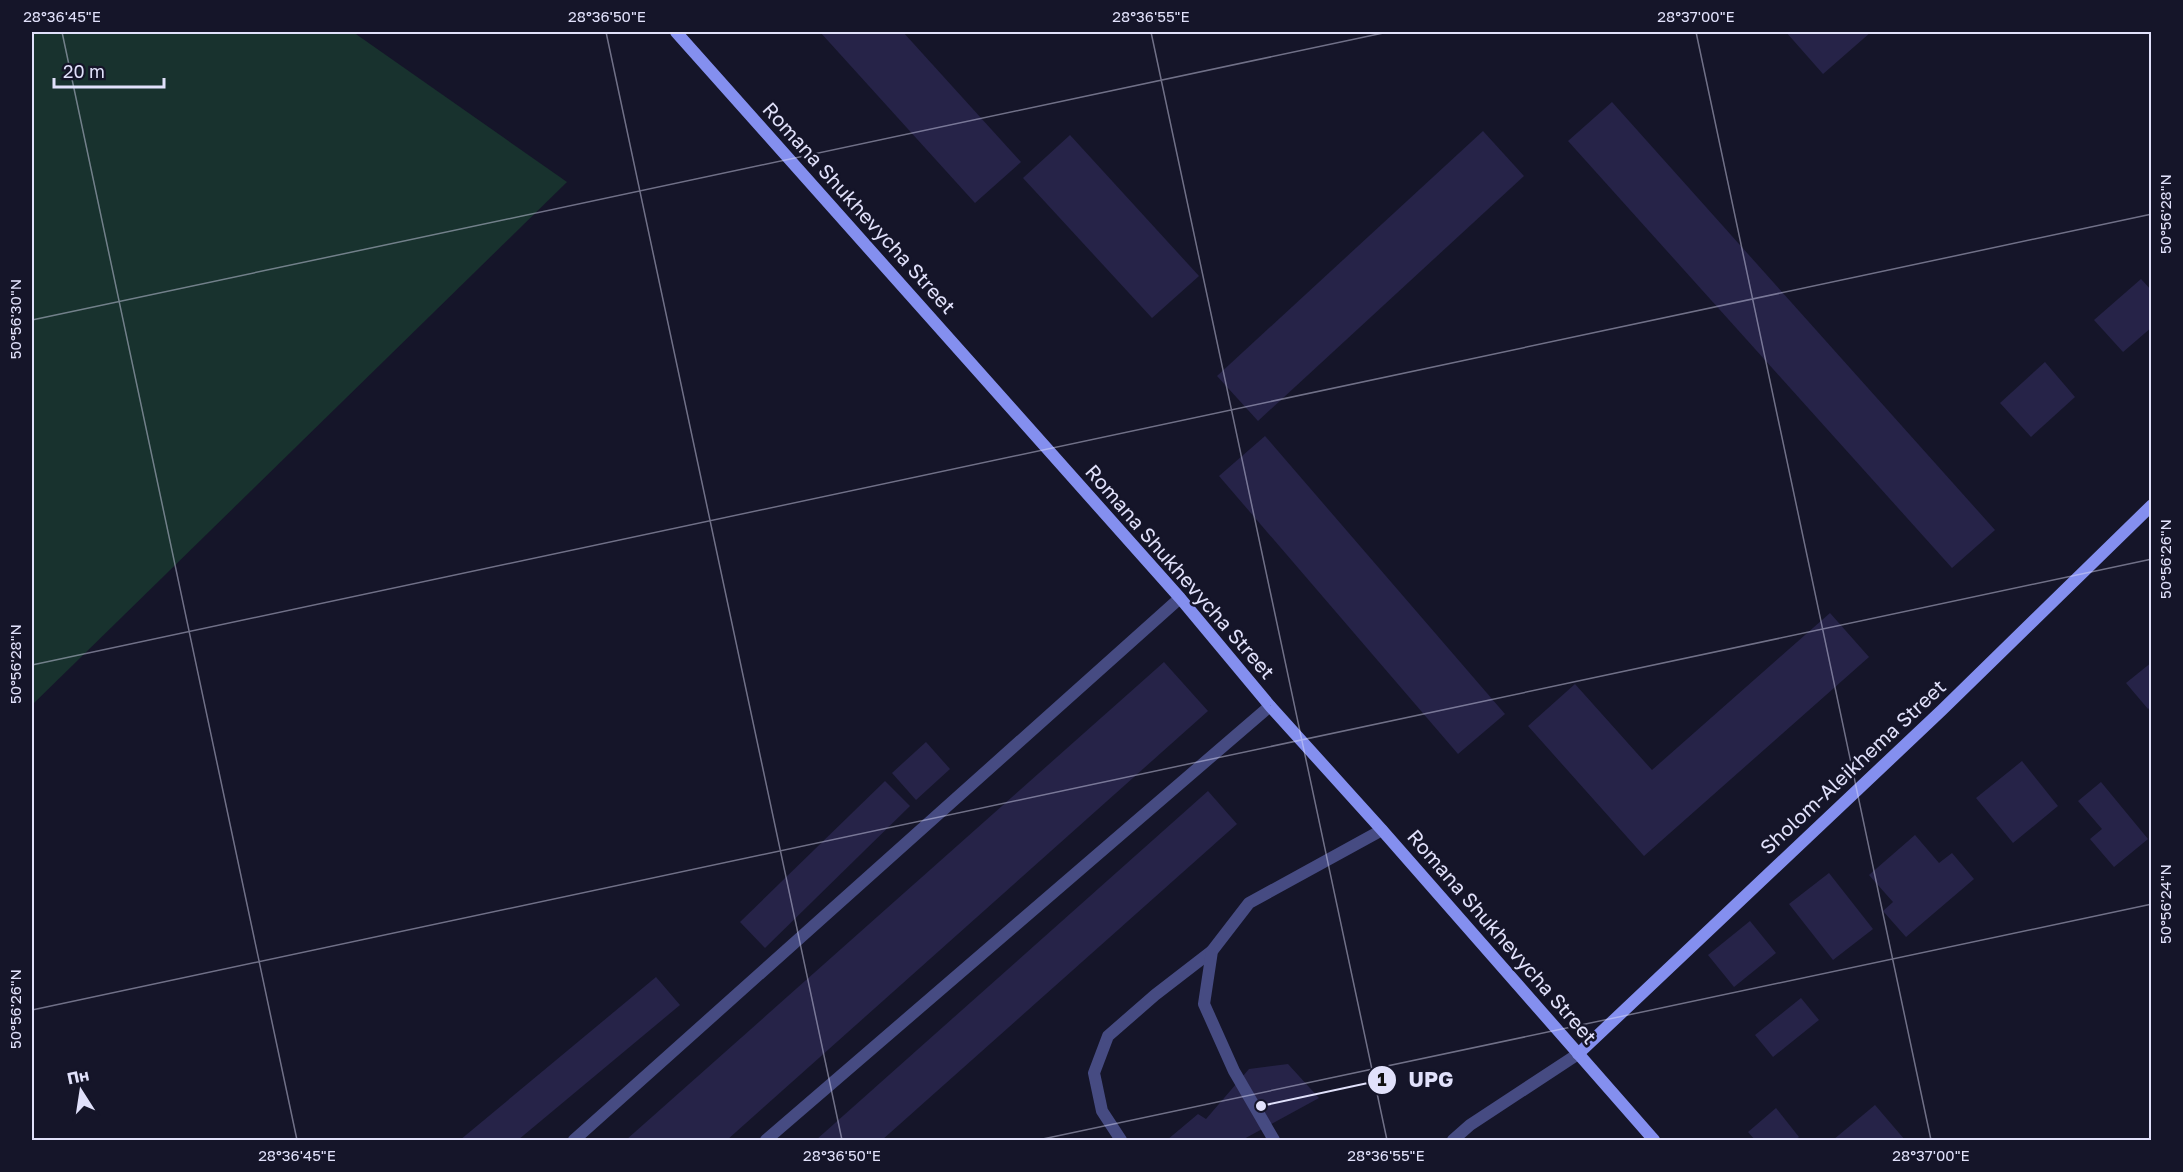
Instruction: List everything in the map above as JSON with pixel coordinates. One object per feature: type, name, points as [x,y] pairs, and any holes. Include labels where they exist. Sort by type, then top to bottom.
[{"type":"street","name":"Romana Shukhevycha Street","points":[[676,32],[1180,598],[1270,706],[1382,830],[1653,1140]]},
{"type":"street","name":"Sholom-Aleikhema Street","points":[[1578,1054],[1942,710],[2151,505]]},
{"type":"lane","points":[[573,1140],[1180,598]]},
{"type":"lane","points":[[765,1140],[1270,706]]},
{"type":"lane","points":[[1121,1140],[1102,1111],[1094,1073],[1108,1036],[1155,994],[1212,951],[1249,903],[1382,830]]},
{"type":"lane","points":[[1212,951],[1204,1004],[1234,1071],[1274,1140]]},
{"type":"lane","points":[[1453,1140],[1470,1125],[1578,1054]]},
{"type":"green space","points":[[32,32],[353,32],[567,182],[32,705]]},
{"type":"building","points":[[820,32],[903,32],[1021,162],[975,203]]},
{"type":"building","points":[[1786,32],[1871,32],[1823,74]]},
{"type":"building","points":[[1612,102],[1995,530],[1952,568],[1568,141]]},
{"type":"building","points":[[1483,131],[1524,176],[1258,421],[1217,376]]},
{"type":"building","points":[[1070,135],[1199,276],[1152,318],[1023,178]]},
{"type":"building","points":[[2141,279],[2152,291],[2152,327],[2123,352],[2094,320]]},
{"type":"building","points":[[2045,362],[2075,397],[2031,437],[2000,403]]},
{"type":"building","points":[[1265,436],[1505,714],[1458,754],[1219,476]]},
{"type":"building","points":[[1830,613],[1869,657],[1644,856],[1528,726],[1575,684],[1652,770]]},
{"type":"building","points":[[1164,662],[1208,711],[727,1140],[626,1140]]},
{"type":"building","points":[[2152,662],[2152,706],[2148,709],[2126,683]]},
{"type":"building","points":[[926,742],[950,769],[916,800],[892,773]]},
{"type":"building","points":[[2022,761],[2058,806],[2013,843],[1976,798]]},
{"type":"building","points":[[885,781],[910,806],[765,948],[740,922]]},
{"type":"building","points":[[2101,782],[2148,839],[2114,867],[2090,839],[2102,829],[2078,801]]},
{"type":"building","points":[[1208,791],[1237,824],[882,1140],[816,1140]]},
{"type":"building","points":[[1915,835],[1939,863],[1952,853],[1974,879],[1906,937],[1883,911],[1893,902],[1869,875]]},
{"type":"building","points":[[1829,873],[1873,929],[1833,960],[1789,904]]},
{"type":"building","points":[[1750,921],[1776,953],[1734,987],[1708,955]]},
{"type":"building","points":[[656,977],[680,1005],[518,1140],[460,1140]]},
{"type":"building","points":[[1801,998],[1819,1020],[1773,1057],[1755,1035]]},
{"type":"building","points":[[1288,1064],[1319,1098],[1242,1140],[1167,1140],[1198,1114],[1206,1119],[1249,1069]]},
{"type":"building","points":[[1875,1105],[1905,1140],[1833,1140]]},
{"type":"building","points":[[1776,1108],[1799,1137],[1795,1140],[1755,1140],[1748,1132]]},
{"type":"place","name":"UPG","points":[[1261,1106]]}]
